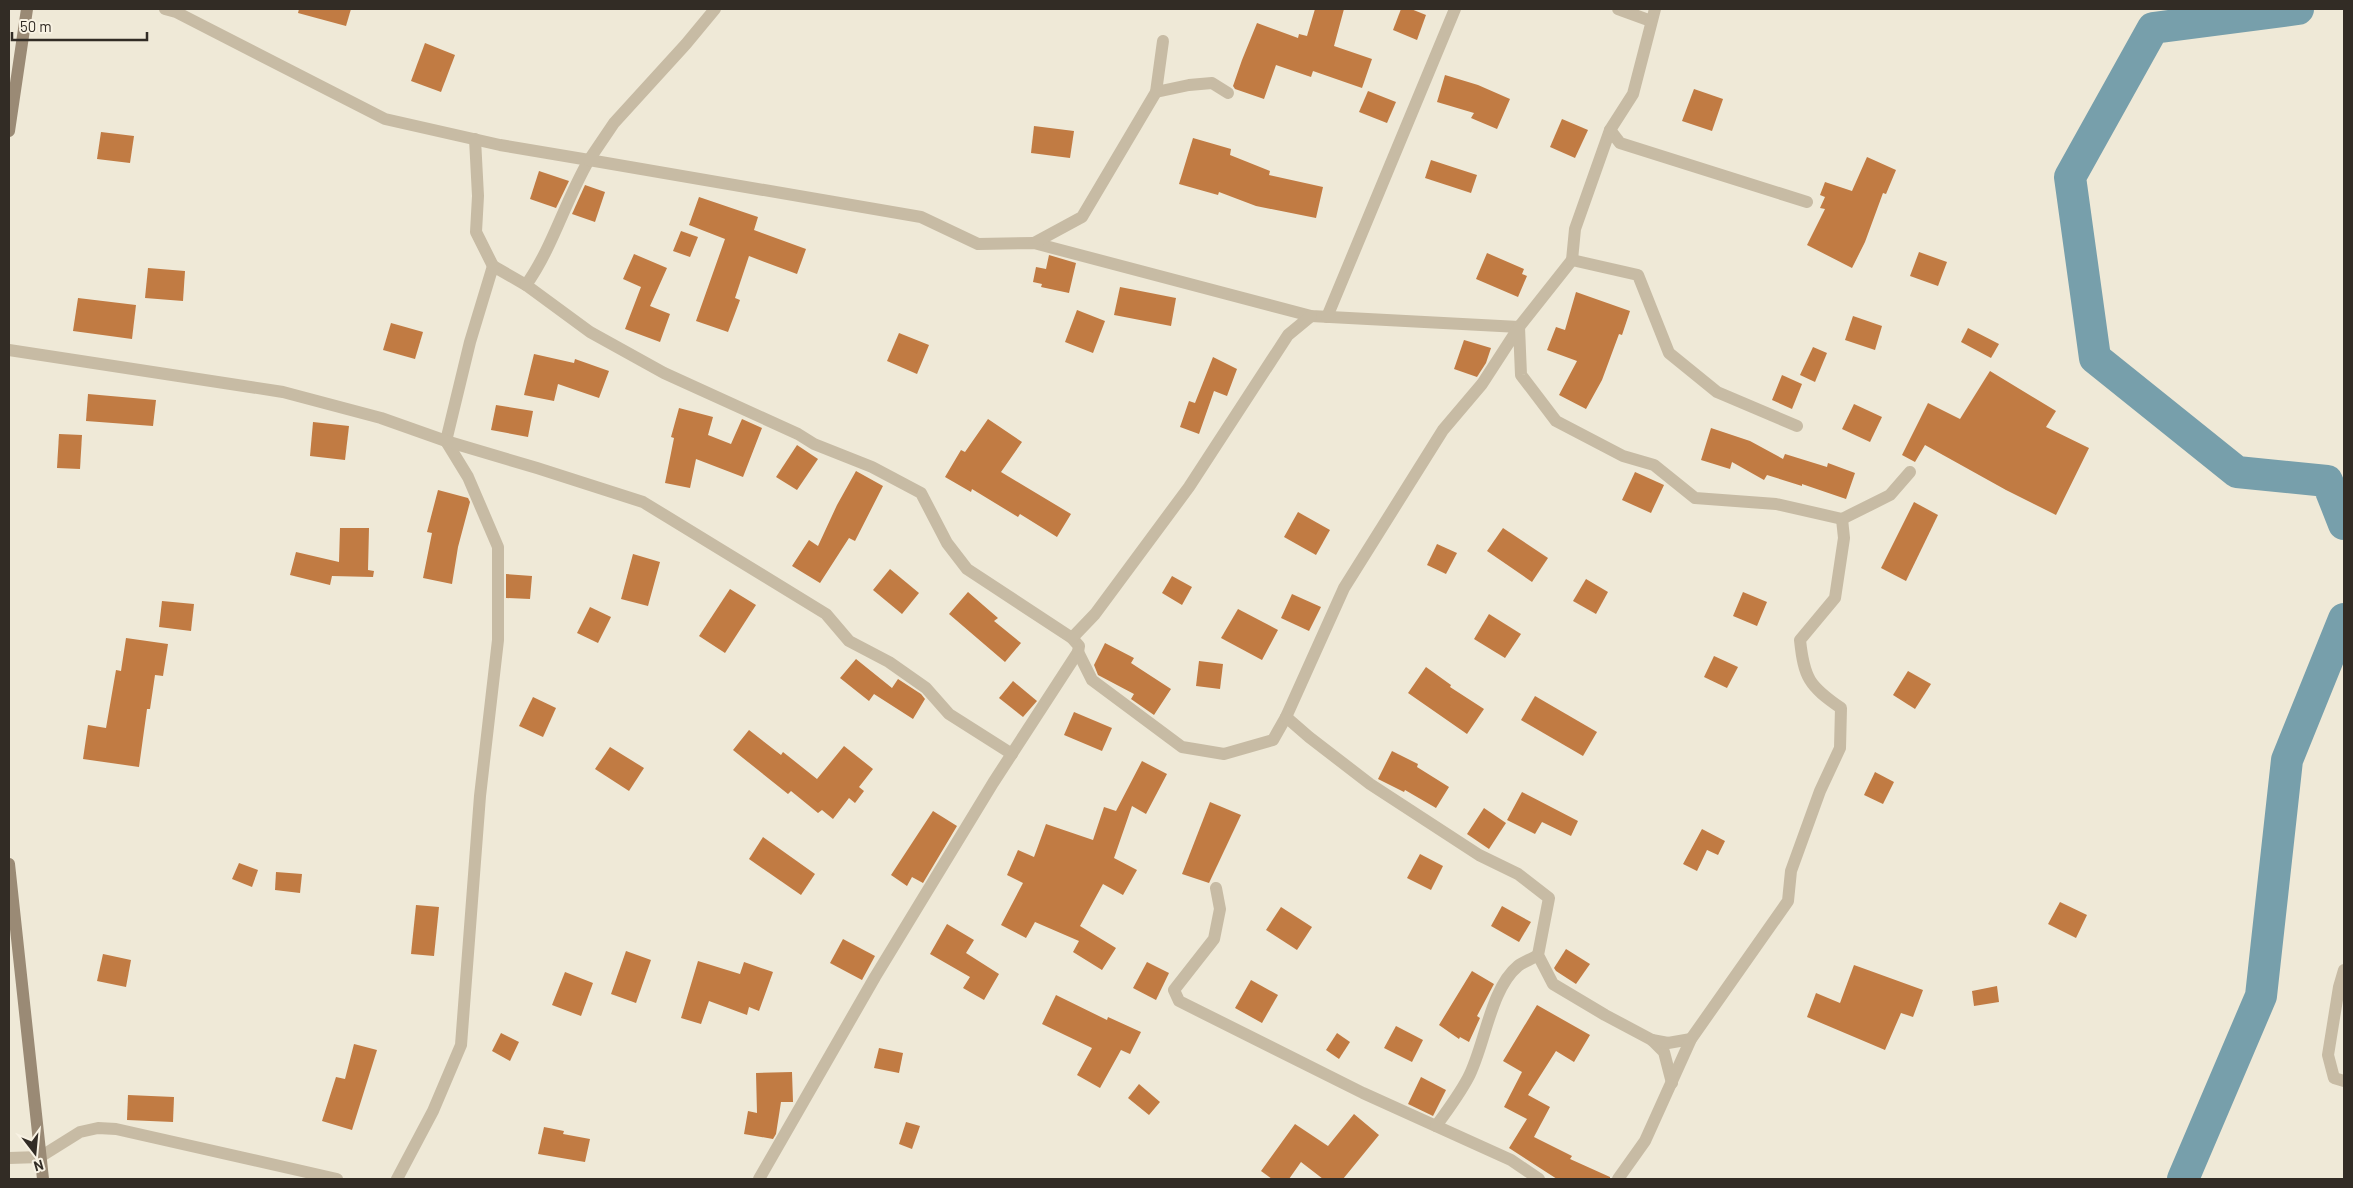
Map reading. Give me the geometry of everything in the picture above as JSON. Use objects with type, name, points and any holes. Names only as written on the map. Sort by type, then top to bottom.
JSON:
[{"type":"main road","points":[[9,131],[27,9]]},
{"type":"main road","points":[[9,864],[43,1179]]},
{"type":"street","points":[[165,9],[176,12],[385,120],[475,140],[921,217],[978,244],[1034,243],[1311,316],[1519,327]]},
{"type":"street","points":[[526,285],[541,263],[578,179],[589,160],[614,124],[715,9]]},
{"type":"street","points":[[1327,317],[1455,9]]},
{"type":"street","points":[[1618,9],[1650,22]]},
{"type":"street","points":[[1078,652],[1092,680],[1182,747],[1224,754],[1272,740],[1286,717],[1344,588],[1443,430],[1482,384],[1519,327],[1572,260],[1575,229],[1610,130],[1633,94],[1641,71],[1650,22],[1655,9]]},
{"type":"street","points":[[1034,243],[1082,217],[1156,92],[1163,41]]},
{"type":"street","points":[[1156,92],[1189,84],[1212,83],[1228,93]]},
{"type":"street","points":[[1610,130],[1620,143],[1807,202]]},
{"type":"street","points":[[475,140],[478,196],[476,232],[493,266],[526,285],[590,332],[664,373],[798,434],[814,444],[872,467],[921,493],[947,543],[967,569],[1072,638],[1079,646],[1078,652],[1012,754],[875,977],[759,1179]]},
{"type":"street","points":[[1572,260],[1638,275],[1669,353],[1718,392],[1797,426]]},
{"type":"street","points":[[397,1179],[433,1110],[461,1045],[480,796],[498,640],[498,547],[468,477],[446,441],[470,342],[493,266]]},
{"type":"street","points":[[1072,638],[1095,614],[1189,486],[1288,335],[1311,316]]},
{"type":"street","points":[[1519,327],[1521,375],[1556,421],[1623,456],[1654,464],[1695,498],[1776,504],[1842,519],[1890,495],[1910,472]]},
{"type":"street","points":[[9,350],[283,392],[381,418],[446,441],[643,502],[826,614],[849,641],[889,662],[926,688],[949,714],[1012,754]]},
{"type":"street","points":[[1618,1179],[1646,1141],[1691,1039],[1788,901],[1791,871],[1820,791],[1840,748],[1841,708],[1818,692],[1803,667],[1800,640],[1834,598],[1844,538],[1842,519]]},
{"type":"street","points":[[1286,717],[1370,784],[1479,855],[1518,874],[1549,898],[1538,955],[1553,984],[1605,1016],[1652,1040],[1664,1052],[1672,1083]]},
{"type":"street","points":[[1216,888],[1220,910],[1214,939],[1174,990],[1179,1001],[1363,1093],[1512,1160],[1539,1179]]},
{"type":"street","points":[[1436,1126],[1468,1078],[1480,1050],[1496,1001],[1506,980],[1518,966],[1538,955]]},
{"type":"street","points":[[2344,970],[2339,987],[2328,1055],[2334,1078],[2344,1081]]},
{"type":"street","points":[[1652,1040],[1668,1042],[1691,1039]]},
{"type":"street","points":[[9,1158],[40,1157],[80,1132],[98,1128],[116,1129],[337,1179]]},
{"type":"building","points":[[299,9],[351,9],[346,26],[298,13]]},
{"type":"building","points":[[1315,9],[1344,9],[1334,46],[1372,59],[1362,88],[1313,71],[1311,77],[1276,65],[1264,99],[1235,89],[1233,86],[1257,23],[1298,38],[1299,34],[1307,36]]},
{"type":"building","points":[[1401,9],[1411,9],[1426,15],[1417,40],[1393,30]]},
{"type":"building","points":[[425,43],[455,55],[441,92],[411,81]]},
{"type":"building","points":[[1445,75],[1478,85],[1510,99],[1497,129],[1471,118],[1474,113],[1437,102]]},
{"type":"building","points":[[1694,89],[1723,99],[1712,131],[1682,121]]},
{"type":"building","points":[[1368,91],[1396,102],[1387,123],[1359,112]]},
{"type":"building","points":[[1562,119],[1588,130],[1575,158],[1550,147]]},
{"type":"building","points":[[1034,126],[1074,131],[1070,158],[1031,153]]},
{"type":"building","points":[[101,132],[134,136],[130,163],[97,159]]},
{"type":"building","points":[[1193,138],[1231,149],[1230,155],[1270,171],[1269,175],[1323,187],[1316,218],[1256,206],[1219,192],[1218,195],[1179,184]]},
{"type":"building","points":[[1867,157],[1896,170],[1886,194],[1883,193],[1865,242],[1852,268],[1807,245],[1825,209],[1820,208],[1825,197],[1820,195],[1825,182],[1852,191]]},
{"type":"building","points":[[1431,160],[1477,175],[1471,193],[1425,178]]},
{"type":"building","points":[[539,171],[569,181],[556,208],[530,199]]},
{"type":"building","points":[[585,185],[605,192],[595,222],[572,214]]},
{"type":"building","points":[[699,197],[758,217],[754,230],[806,249],[797,274],[749,256],[735,298],[740,300],[728,332],[696,321],[725,239],[689,225]]},
{"type":"building","points":[[681,231],[698,237],[690,257],[673,251]]},
{"type":"building","points":[[1919,252],[1947,262],[1938,286],[1910,276]]},
{"type":"building","points":[[1487,253],[1524,269],[1522,274],[1527,276],[1518,297],[1476,279]]},
{"type":"building","points":[[634,254],[667,268],[650,306],[670,314],[660,342],[625,329],[641,287],[623,279]]},
{"type":"building","points":[[1049,255],[1076,263],[1069,293],[1041,287],[1042,284],[1033,282],[1036,267],[1046,269]]},
{"type":"building","points":[[148,268],[185,271],[183,301],[145,298]]},
{"type":"building","points":[[1120,287],[1176,298],[1171,326],[1114,315]]},
{"type":"building","points":[[1576,292],[1630,311],[1622,335],[1619,334],[1602,380],[1586,409],[1559,395],[1577,361],[1547,350],[1556,327],[1565,330]]},
{"type":"building","points":[[78,298],[136,305],[132,339],[73,331]]},
{"type":"building","points":[[1077,310],[1105,321],[1093,353],[1065,342]]},
{"type":"building","points":[[1853,316],[1882,326],[1875,350],[1845,340]]},
{"type":"building","points":[[391,323],[423,332],[415,359],[383,350]]},
{"type":"building","points":[[1968,328],[1999,344],[1991,358],[1961,342]]},
{"type":"building","points":[[899,333],[929,345],[917,374],[887,361]]},
{"type":"building","points":[[1464,340],[1491,348],[1486,363],[1477,377],[1454,369]]},
{"type":"building","points":[[1813,347],[1827,353],[1815,382],[1800,375]]},
{"type":"building","points":[[534,354],[574,363],[575,359],[609,371],[599,398],[558,384],[554,401],[524,395]]},
{"type":"building","points":[[1213,357],[1237,369],[1227,396],[1214,391],[1199,434],[1180,427],[1189,401],[1195,403]]},
{"type":"building","points":[[1990,371],[2056,411],[2046,427],[2089,448],[2056,515],[2006,490],[1925,445],[1915,462],[1902,455],[1928,403],[1960,419]]},
{"type":"building","points":[[1782,375],[1802,384],[1792,409],[1772,400]]},
{"type":"building","points":[[88,394],[156,400],[153,426],[86,421]]},
{"type":"building","points":[[1854,404],[1882,417],[1870,442],[1842,429]]},
{"type":"building","points":[[496,405],[533,411],[528,437],[491,430]]},
{"type":"building","points":[[679,408],[713,417],[708,435],[731,444],[742,419],[762,428],[743,477],[696,459],[690,488],[665,483],[674,438],[671,437]]},
{"type":"building","points":[[988,419],[1022,442],[1001,472],[1071,514],[1057,537],[1020,514],[1018,517],[972,489],[971,492],[945,477],[961,450],[965,452]]},
{"type":"building","points":[[313,422],[349,426],[345,460],[310,456]]},
{"type":"building","points":[[1711,428],[1750,441],[1783,459],[1785,454],[1827,467],[1828,463],[1855,473],[1846,499],[1802,484],[1802,486],[1767,475],[1764,480],[1732,462],[1730,469],[1701,460]]},
{"type":"building","points":[[59,434],[82,435],[80,469],[57,468]]},
{"type":"building","points":[[797,445],[818,459],[797,490],[776,477]]},
{"type":"building","points":[[856,471],[883,486],[855,541],[849,538],[820,583],[792,566],[809,540],[818,546],[837,505]]},
{"type":"building","points":[[1635,472],[1664,485],[1651,513],[1622,500]]},
{"type":"building","points":[[438,490],[468,498],[470,502],[458,547],[452,584],[423,578],[432,533],[427,532]]},
{"type":"building","points":[[1914,502],[1938,515],[1906,581],[1881,568]]},
{"type":"building","points":[[1298,512],[1330,530],[1316,555],[1284,537]]},
{"type":"building","points":[[340,528],[369,528],[368,570],[374,571],[373,577],[332,576],[330,585],[290,575],[296,552],[339,562]]},
{"type":"building","points":[[1503,528],[1548,558],[1532,582],[1487,551]]},
{"type":"building","points":[[1437,544],[1457,553],[1446,574],[1427,565]]},
{"type":"building","points":[[633,554],[660,562],[648,606],[621,599]]},
{"type":"building","points":[[890,569],[919,593],[902,614],[873,590]]},
{"type":"building","points":[[506,574],[532,576],[530,599],[506,598]]},
{"type":"building","points":[[1172,576],[1192,587],[1182,605],[1162,593]]},
{"type":"building","points":[[1586,579],[1608,592],[1596,614],[1573,601]]},
{"type":"building","points":[[730,589],[756,605],[725,653],[699,636]]},
{"type":"building","points":[[968,592],[998,618],[994,621],[1021,643],[1005,662],[949,614]]},
{"type":"building","points":[[1743,592],[1767,602],[1757,626],[1733,616]]},
{"type":"building","points":[[1292,594],[1321,607],[1309,631],[1281,618]]},
{"type":"building","points":[[162,601],[194,604],[191,631],[159,627]]},
{"type":"building","points":[[590,607],[611,617],[598,643],[577,633]]},
{"type":"building","points":[[1238,609],[1278,630],[1262,660],[1221,638]]},
{"type":"building","points":[[1489,614],[1521,634],[1505,658],[1474,639]]},
{"type":"building","points":[[126,638],[168,644],[163,676],[155,675],[150,709],[147,709],[139,767],[83,759],[88,725],[106,728],[116,670],[121,671]]},
{"type":"building","points":[[1105,643],[1134,658],[1131,663],[1171,689],[1154,715],[1131,699],[1134,694],[1098,675],[1094,665]]},
{"type":"building","points":[[1714,656],[1738,667],[1727,688],[1704,677]]},
{"type":"building","points":[[856,659],[892,688],[898,679],[921,694],[925,699],[913,719],[874,694],[869,701],[840,678]]},
{"type":"building","points":[[1199,661],[1223,664],[1220,689],[1196,686]]},
{"type":"building","points":[[1426,667],[1451,685],[1450,687],[1484,709],[1467,734],[1408,693]]},
{"type":"building","points":[[1908,671],[1931,684],[1915,709],[1893,695]]},
{"type":"building","points":[[1013,681],[1037,701],[1023,717],[999,698]]},
{"type":"building","points":[[1535,696],[1597,732],[1583,756],[1521,720]]},
{"type":"building","points":[[533,697],[556,708],[543,737],[519,726]]},
{"type":"building","points":[[1074,712],[1112,728],[1102,751],[1064,735]]},
{"type":"building","points":[[749,730],[781,755],[783,752],[817,779],[844,746],[873,769],[859,787],[864,791],[855,803],[849,798],[833,819],[822,810],[818,813],[791,791],[788,794],[733,750]]},
{"type":"building","points":[[610,747],[644,768],[629,791],[595,769]]},
{"type":"building","points":[[1392,751],[1418,764],[1417,767],[1449,787],[1436,808],[1405,790],[1404,792],[1378,779]]},
{"type":"building","points":[[1142,761],[1167,774],[1146,814],[1132,806],[1114,858],[1137,870],[1123,895],[1103,884],[1080,926],[1116,948],[1102,970],[1073,952],[1079,941],[1035,922],[1026,938],[1001,925],[1023,883],[1007,875],[1018,850],[1034,857],[1046,824],[1093,840],[1104,807],[1116,811]]},
{"type":"building","points":[[1875,772],[1894,782],[1883,804],[1864,795]]},
{"type":"building","points":[[1522,792],[1578,821],[1571,836],[1542,822],[1535,834],[1507,820]]},
{"type":"building","points":[[1210,802],[1241,815],[1209,883],[1182,874]]},
{"type":"building","points":[[1484,808],[1506,823],[1489,849],[1467,834]]},
{"type":"building","points":[[933,811],[957,826],[923,883],[912,877],[907,886],[891,875]]},
{"type":"building","points":[[1702,829],[1725,841],[1718,855],[1707,850],[1697,871],[1683,864]]},
{"type":"building","points":[[763,837],[815,874],[801,895],[749,859]]},
{"type":"building","points":[[1420,854],[1443,866],[1431,890],[1407,878]]},
{"type":"building","points":[[239,863],[258,870],[252,887],[232,879]]},
{"type":"building","points":[[276,872],[302,874],[300,893],[275,890]]},
{"type":"building","points":[[2060,902],[2087,915],[2076,938],[2048,924]]},
{"type":"building","points":[[416,905],[439,907],[434,956],[411,954]]},
{"type":"building","points":[[1502,906],[1531,922],[1519,942],[1491,926]]},
{"type":"building","points":[[1281,907],[1312,927],[1297,950],[1266,930]]},
{"type":"building","points":[[947,924],[974,940],[966,953],[999,974],[984,1000],[963,988],[970,977],[930,954]]},
{"type":"building","points":[[843,939],[875,956],[862,980],[830,963]]},
{"type":"building","points":[[1566,949],[1590,964],[1576,984],[1554,968]]},
{"type":"building","points":[[626,951],[651,960],[636,1003],[611,994]]},
{"type":"building","points":[[103,954],[131,960],[126,987],[97,981]]},
{"type":"building","points":[[698,961],[740,974],[744,962],[773,972],[759,1011],[749,1007],[747,1015],[709,1001],[701,1024],[681,1018]]},
{"type":"building","points":[[1147,962],[1169,973],[1156,1000],[1133,988]]},
{"type":"building","points":[[1854,965],[1923,990],[1913,1017],[1901,1013],[1885,1050],[1807,1017],[1816,993],[1840,1003]]},
{"type":"building","points":[[1472,971],[1494,984],[1477,1016],[1480,1018],[1469,1042],[1460,1037],[1459,1039],[1439,1025]]},
{"type":"building","points":[[565,972],[593,983],[581,1016],[552,1005]]},
{"type":"building","points":[[1251,980],[1278,995],[1262,1023],[1235,1008]]},
{"type":"building","points":[[1997,986],[1999,1002],[1974,1006],[1972,991]]},
{"type":"building","points":[[1056,995],[1107,1020],[1108,1017],[1141,1032],[1130,1054],[1121,1050],[1100,1088],[1077,1075],[1092,1048],[1042,1024]]},
{"type":"building","points":[[1537,1005],[1590,1035],[1574,1062],[1556,1051],[1528,1095],[1550,1107],[1534,1137],[1572,1156],[1570,1159],[1610,1177],[1610,1179],[1557,1179],[1509,1148],[1527,1119],[1504,1107],[1522,1072],[1503,1061]]},
{"type":"building","points":[[1396,1026],[1423,1040],[1412,1062],[1384,1048]]},
{"type":"building","points":[[501,1033],[519,1042],[510,1061],[492,1051]]},
{"type":"building","points":[[1337,1033],[1350,1042],[1339,1059],[1326,1050]]},
{"type":"building","points":[[354,1044],[377,1050],[352,1130],[322,1121],[336,1077],[345,1079]]},
{"type":"building","points":[[879,1048],[903,1053],[899,1073],[874,1068]]},
{"type":"building","points":[[792,1072],[793,1102],[781,1102],[776,1134],[773,1139],[744,1134],[748,1111],[757,1113],[756,1073]]},
{"type":"building","points":[[1421,1077],[1446,1090],[1433,1116],[1408,1104]]},
{"type":"building","points":[[1139,1084],[1160,1102],[1149,1115],[1128,1098]]},
{"type":"building","points":[[128,1095],[174,1097],[173,1122],[127,1120]]},
{"type":"building","points":[[1354,1114],[1379,1135],[1343,1179],[1323,1179],[1301,1162],[1289,1179],[1272,1179],[1261,1171],[1295,1124],[1328,1146]]},
{"type":"building","points":[[906,1122],[920,1126],[912,1149],[899,1144]]},
{"type":"building","points":[[544,1127],[564,1131],[563,1134],[590,1139],[585,1162],[538,1154]]},
{"type":"waterway","points":[[2298,9],[2153,28],[2070,177],[2095,358],[2237,472],[2327,481],[2344,524]]},
{"type":"waterway","points":[[2183,1179],[2261,996],[2287,760],[2344,619]]}]
